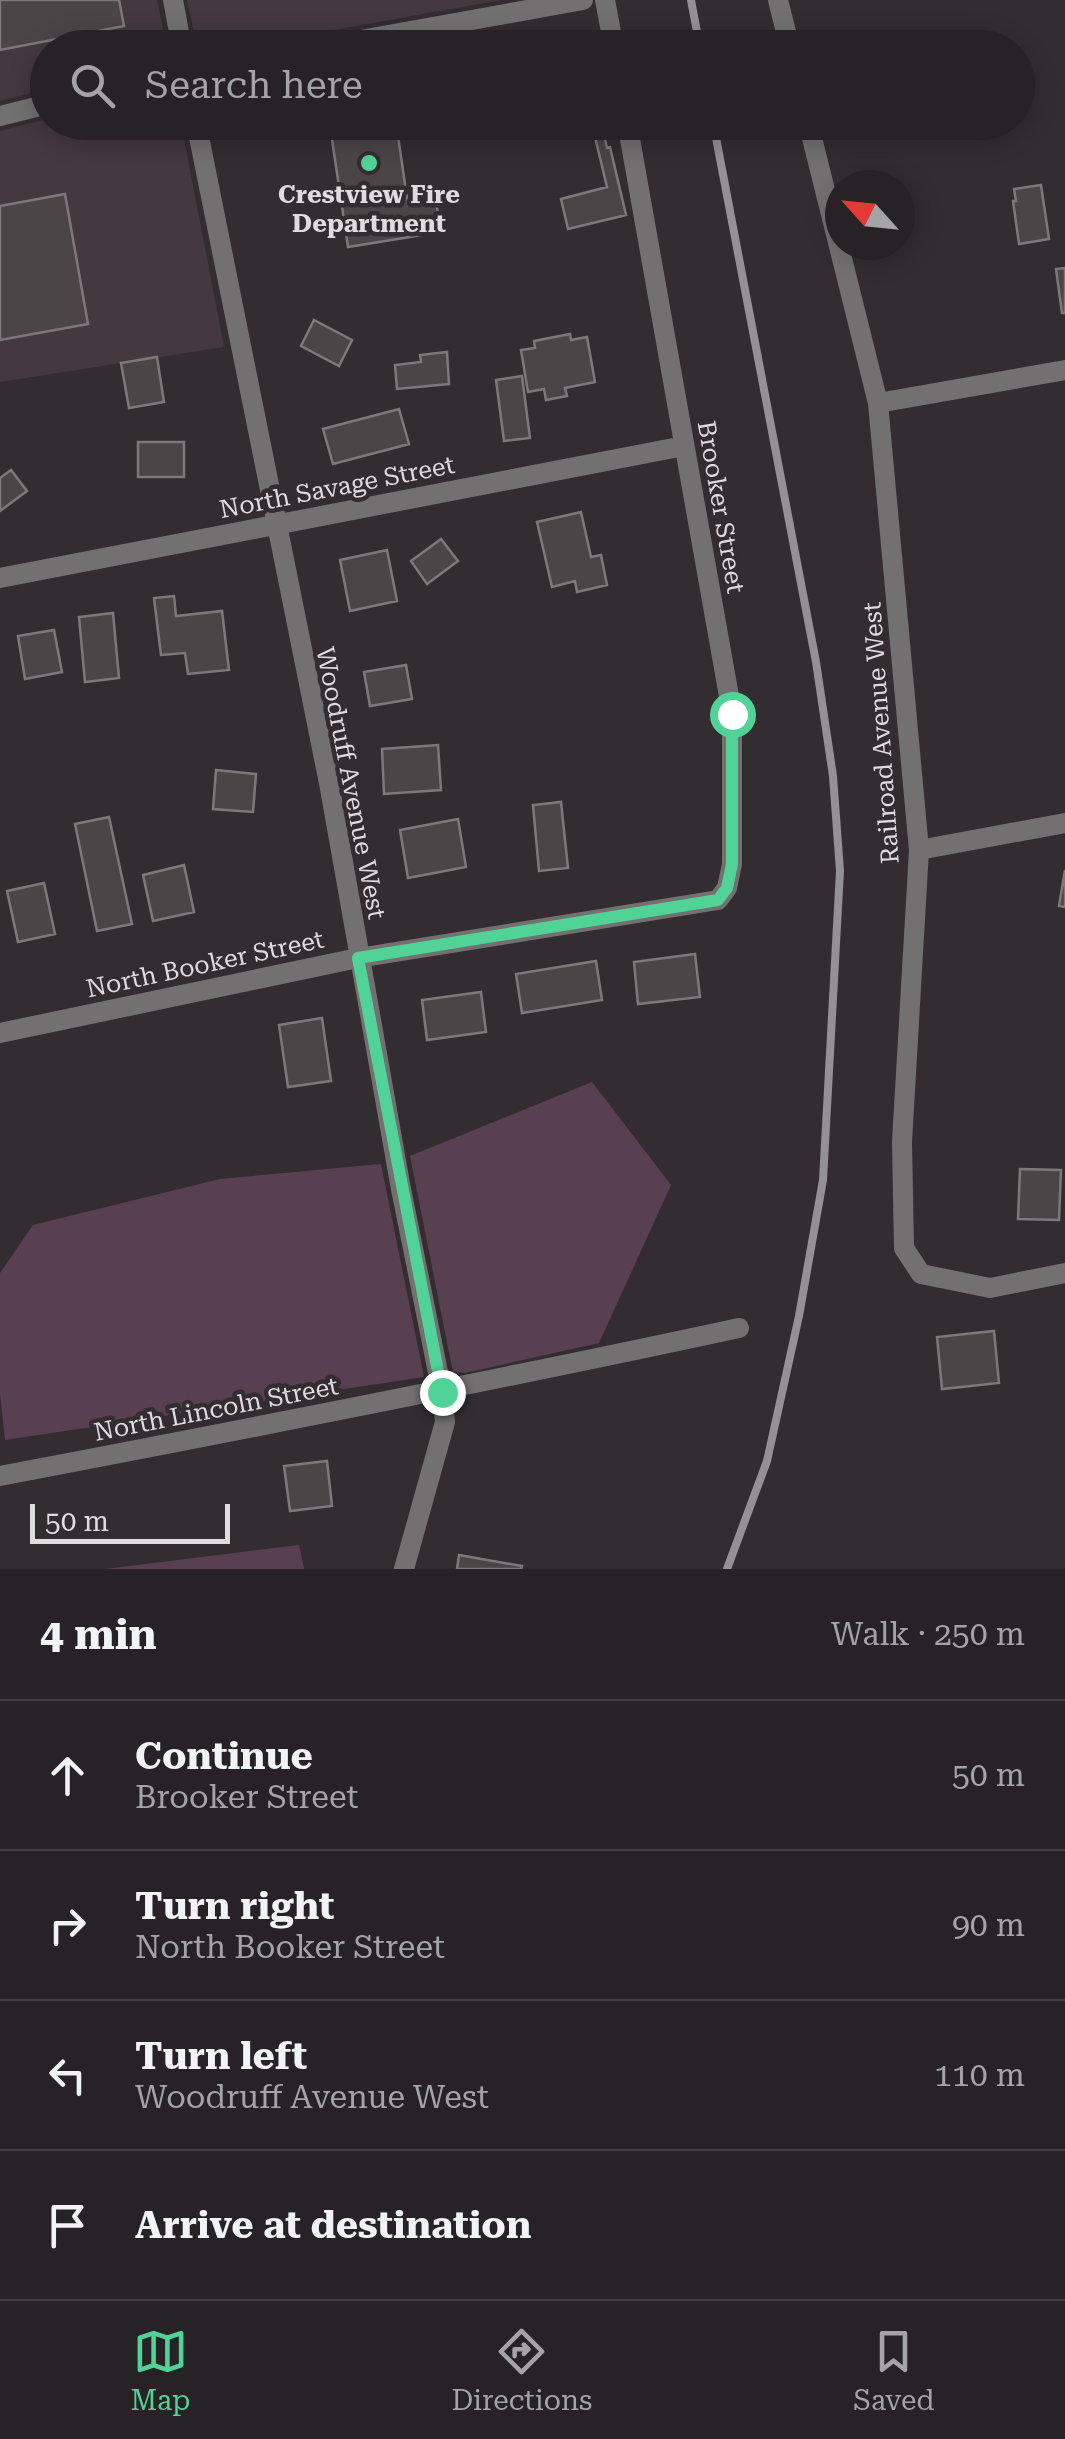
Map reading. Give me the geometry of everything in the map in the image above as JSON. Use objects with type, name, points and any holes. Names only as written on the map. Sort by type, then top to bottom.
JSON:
[{"type":"street","points":[[173,0],[179,30]]},
{"type":"street","points":[[416,30],[583,0]]},
{"type":"street","points":[[605,0],[611,30]]},
{"type":"street","points":[[778,0],[786,30]]},
{"type":"street","points":[[0,116],[30,108]]},
{"type":"street","name":"Woodruff Avenue West","points":[[200,140],[329,783],[358,958],[442,1392],[446,1422],[404,1569]]},
{"type":"street","name":"Brooker Street","points":[[630,140],[732,714],[732,864],[727,888],[718,900]]},
{"type":"street","name":"Railroad Avenue West","points":[[812,140],[878,403],[919,850],[902,1142],[904,1248],[921,1274],[990,1288],[1065,1273]]},
{"type":"street","points":[[878,403],[1065,370]]},
{"type":"street","name":"North Savage Street","points":[[0,578],[684,446]]},
{"type":"street","points":[[919,850],[1065,823]]},
{"type":"street","name":"North Booker Street","points":[[0,1033],[358,958],[718,900]]},
{"type":"street","name":"North Lincoln Street","points":[[0,1476],[442,1392],[739,1328]]},
{"type":"shaded area","points":[[0,0],[157,0],[163,30],[30,30],[30,93],[0,101]]},
{"type":"shaded area","points":[[187,0],[501,0],[334,30],[193,30]]},
{"type":"shaded area","points":[[30,123],[30,140],[184,140],[224,347],[0,382],[0,131]]},
{"type":"shaded area","points":[[592,1082],[671,1185],[599,1343],[465,1373],[453,1372],[410,1156]]},
{"type":"shaded area","points":[[381,1164],[424,1377],[5,1440],[0,1393],[0,1273],[33,1225],[220,1179]]},
{"type":"shaded area","points":[[299,1545],[304,1569],[105,1569]]},
{"type":"building","points":[[0,0],[119,0],[124,26],[103,30],[30,30],[30,44],[0,50]]},
{"type":"building","name":"Crestview Fire Department","points":[[332,140],[399,140],[408,205],[436,201],[441,232],[348,247]]},
{"type":"building","points":[[596,140],[605,140],[607,148],[610,147],[626,215],[568,229],[561,199],[607,187]]},
{"type":"building","points":[[1041,185],[1049,239],[1019,244],[1014,189]]},
{"type":"building","points":[[65,194],[88,324],[0,340],[0,206]]},
{"type":"building","points":[[1065,268],[1065,313],[1062,313],[1056,269]]},
{"type":"building","points":[[314,320],[352,340],[339,366],[301,346]]},
{"type":"building","points":[[570,334],[571,340],[587,337],[595,382],[565,388],[567,396],[546,400],[544,389],[528,392],[521,350],[535,348],[534,341]]},
{"type":"building","points":[[447,352],[449,384],[397,389],[395,365],[421,362],[420,355]]},
{"type":"building","points":[[157,357],[164,402],[129,408],[121,363]]},
{"type":"building","points":[[522,376],[530,438],[504,441],[496,380]]},
{"type":"building","points":[[399,409],[409,444],[333,464],[323,429]]},
{"type":"building","points":[[138,442],[184,442],[184,477],[138,477]]},
{"type":"building","points":[[11,470],[27,491],[0,511],[0,478]]},
{"type":"building","points":[[581,512],[591,557],[601,555],[607,585],[577,592],[575,581],[552,587],[537,522]]},
{"type":"building","points":[[441,539],[458,561],[427,584],[411,561]]},
{"type":"building","points":[[387,550],[397,601],[350,611],[340,560]]},
{"type":"building","points":[[174,596],[176,616],[222,611],[229,670],[188,674],[185,653],[161,655],[154,598]]},
{"type":"building","points":[[113,613],[119,678],[85,682],[79,617]]},
{"type":"building","points":[[54,630],[62,672],[25,679],[18,636]]},
{"type":"building","points":[[406,665],[412,699],[370,706],[364,672]]},
{"type":"building","points":[[438,745],[441,790],[384,794],[382,749]]},
{"type":"building","points":[[216,770],[256,774],[253,812],[213,809]]},
{"type":"building","points":[[561,802],[568,868],[539,871],[533,805]]},
{"type":"building","points":[[109,817],[132,924],[97,931],[75,824]]},
{"type":"building","points":[[458,819],[466,867],[408,878],[400,830]]},
{"type":"building","points":[[184,865],[194,912],[153,921],[143,875]]},
{"type":"building","points":[[1065,870],[1065,907],[1059,906]]},
{"type":"building","points":[[44,883],[55,934],[18,942],[7,891]]},
{"type":"building","points":[[695,954],[700,997],[638,1004],[634,962]]},
{"type":"building","points":[[596,961],[602,1000],[522,1013],[516,974]]},
{"type":"building","points":[[481,992],[486,1032],[427,1040],[422,1000]]},
{"type":"building","points":[[322,1018],[331,1081],[288,1087],[279,1025]]},
{"type":"building","points":[[1020,1169],[1061,1170],[1059,1220],[1018,1219]]},
{"type":"building","points":[[994,1331],[999,1383],[942,1389],[937,1337]]},
{"type":"building","points":[[327,1461],[332,1506],[290,1511],[284,1466]]},
{"type":"building","points":[[459,1555],[522,1566],[457,1569]]},
{"type":"railway","points":[[691,0],[697,30]]},
{"type":"railway","points":[[716,140],[816,662],[833,776],[840,871],[823,1180],[799,1316],[767,1461],[727,1569]]},
{"type":"place","name":"Crestview Fire Department","points":[[369,163]]},
{"type":"route","points":[[442,1392],[358,958],[718,900],[727,888],[732,864],[732,714]]}]
